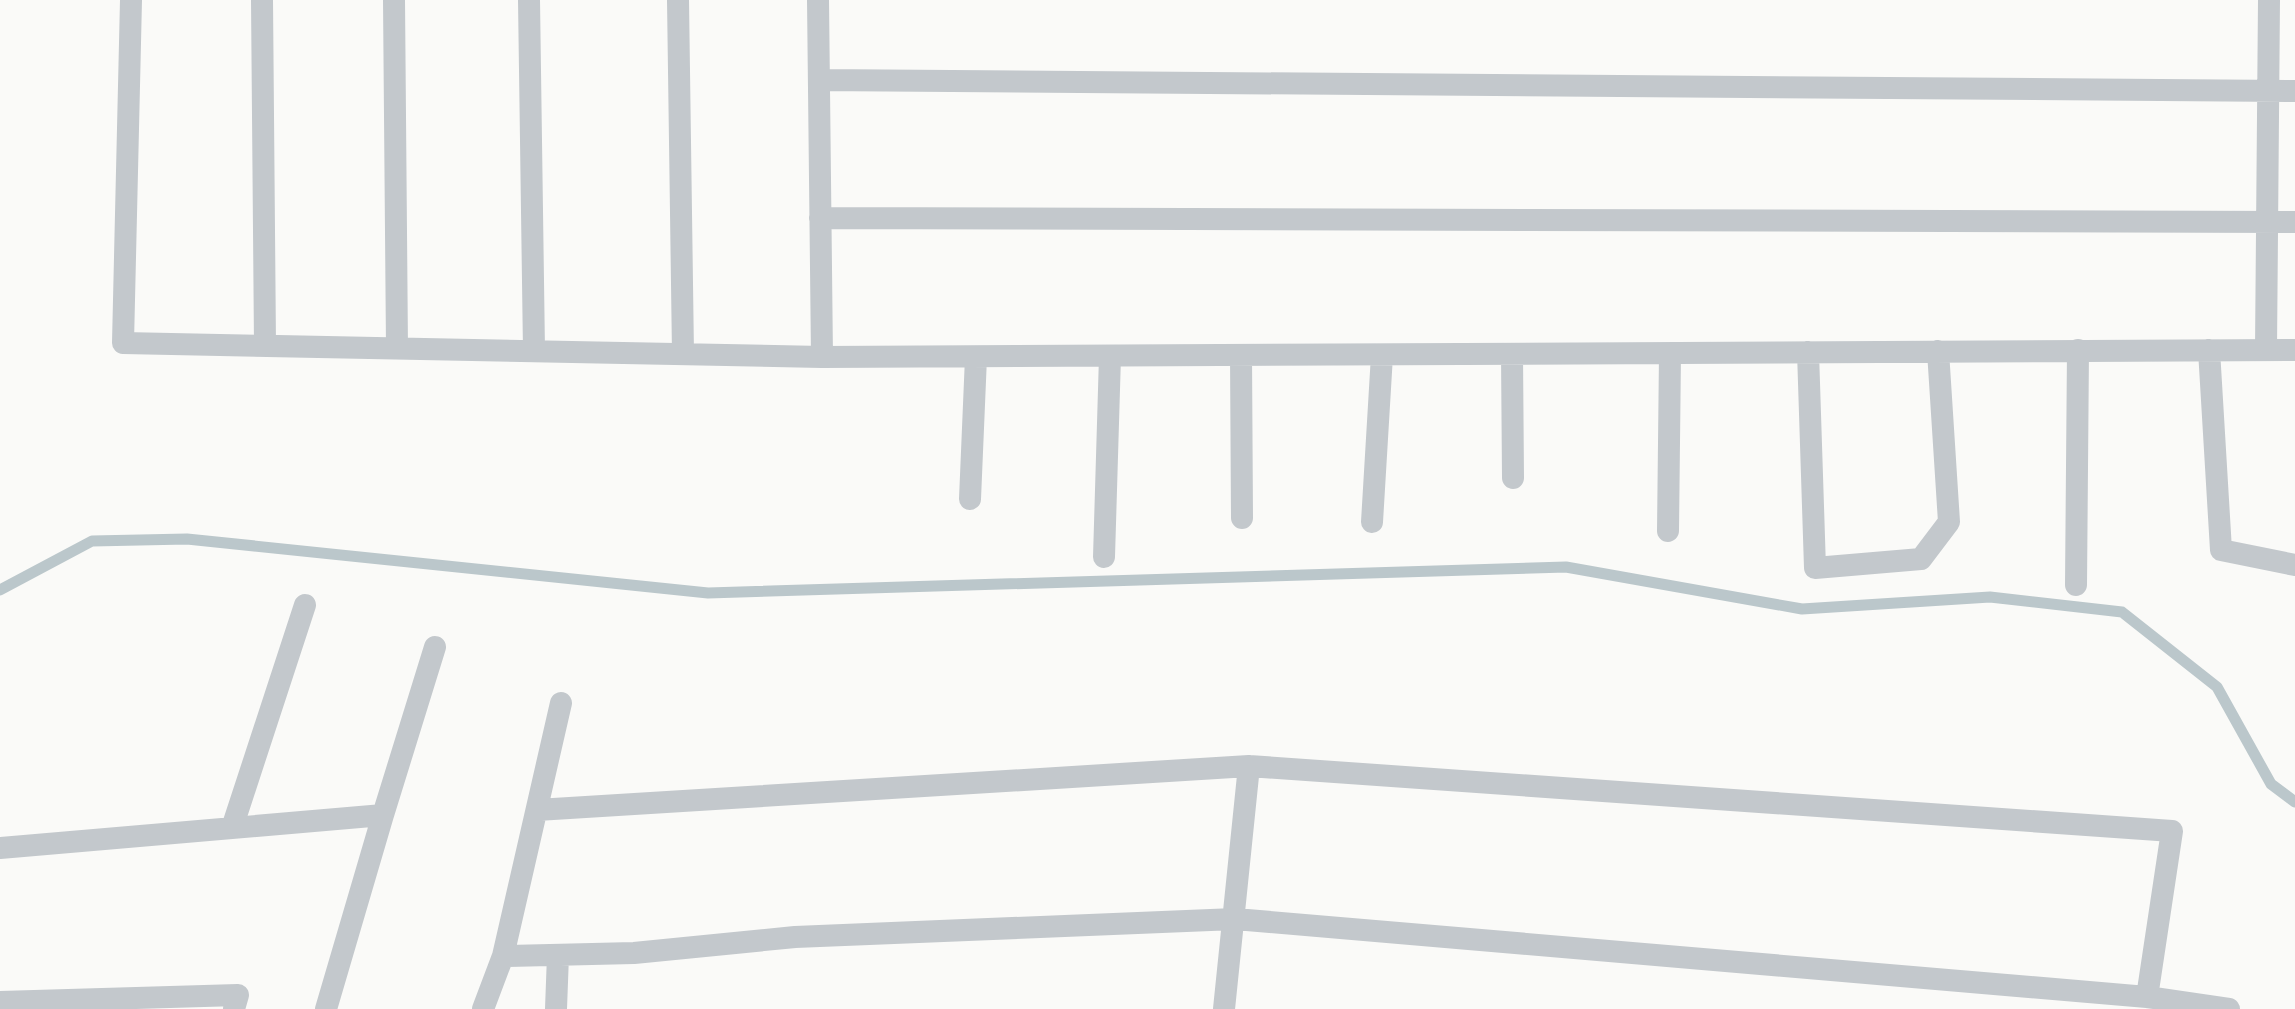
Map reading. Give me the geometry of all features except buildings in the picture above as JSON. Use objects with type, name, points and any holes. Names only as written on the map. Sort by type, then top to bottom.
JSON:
[{"type":"street","points":[[131,0],[123,343],[822,357],[1241,355],[1382,356],[2078,350],[2295,350]]},
{"type":"street","points":[[262,0],[265,346]]},
{"type":"street","points":[[394,0],[397,348]]},
{"type":"street","points":[[529,0],[534,351]]},
{"type":"street","points":[[678,0],[683,354]]},
{"type":"street","points":[[818,0],[822,357]]},
{"type":"street","points":[[2266,349],[2269,0]]},
{"type":"street","points":[[819,80],[2295,91]]},
{"type":"street","points":[[820,218],[2295,222]]},
{"type":"street","points":[[2076,585],[2078,350]]},
{"type":"street","points":[[2209,350],[2221,550],[2295,565]]},
{"type":"street","points":[[1808,352],[1815,568],[1921,559],[1949,522],[1938,351]]},
{"type":"street","points":[[1668,531],[1670,354]]},
{"type":"street","points":[[1241,355],[1242,518]]},
{"type":"street","points":[[1512,355],[1513,478]]},
{"type":"street","points":[[1104,558],[1110,356]]},
{"type":"street","points":[[1372,522],[1382,356]]},
{"type":"street","points":[[970,499],[976,357]]},
{"type":"street","points":[[232,828],[305,605]]},
{"type":"street","points":[[326,1009],[383,815],[435,647]]},
{"type":"street","points":[[483,1009],[503,956],[561,703]]},
{"type":"street","points":[[537,810],[1249,766],[2172,830],[2147,997]]},
{"type":"street","points":[[1224,1009],[1235,919],[1249,766]]},
{"type":"street","points":[[0,848],[383,815]]},
{"type":"street","points":[[503,956],[634,953],[795,937],[1235,919],[2147,997],[2229,1009]]},
{"type":"street","points":[[556,1009],[558,955]]},
{"type":"street","points":[[0,1002],[238,995],[234,1009]]},
{"type":"waterway","points":[[0,590],[92,541],[187,539],[708,593],[1566,567],[1802,609],[1990,597],[2122,612],[2217,687],[2271,784],[2295,802]]}]
